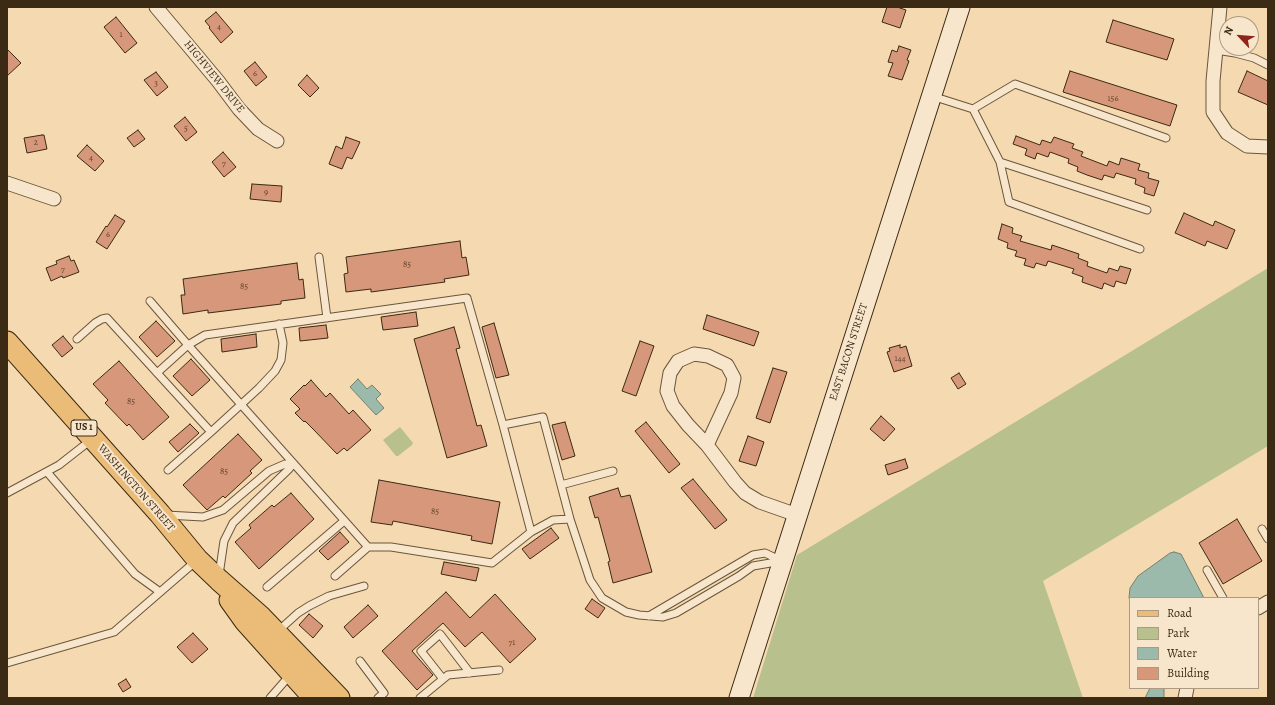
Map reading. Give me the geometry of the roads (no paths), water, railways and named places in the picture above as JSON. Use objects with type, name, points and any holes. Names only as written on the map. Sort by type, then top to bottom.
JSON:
[{"type":"main road","name":"EAST BACON STREET","points":[[739,698],[960,7]]},
{"type":"main road","name":"WASHINGTON STREET","points":[[7,342],[160,514],[197,559],[262,617],[339,698]]},
{"type":"main road","name":"WASHINGTON STREET","points":[[219,580],[231,603],[244,621],[314,698]]},
{"type":"street","name":"HIGHVIEW DRIVE","points":[[156,7],[218,81],[239,109],[258,129],[277,141]]},
{"type":"street","points":[[1220,7],[1213,81],[1213,112],[1227,133],[1247,146],[1268,147]]},
{"type":"street","points":[[7,183],[54,199]]},
{"type":"street","points":[[707,445],[731,393],[734,378],[727,365],[708,356],[694,354],[678,361],[670,373],[667,391],[673,406],[707,445],[745,493],[760,502],[797,515]]},
{"type":"street","points":[[1259,607],[1268,602]]},
{"type":"lane","points":[[1216,50],[1254,58],[1268,65]]},
{"type":"lane","points":[[973,109],[1015,84],[1166,138]]},
{"type":"lane","points":[[932,96],[973,109],[1000,162],[1009,202],[1140,249]]},
{"type":"lane","points":[[1000,162],[1147,210]]},
{"type":"lane","points":[[319,257],[326,318]]},
{"type":"lane","points":[[157,374],[188,345],[205,334],[466,298],[503,425],[531,532]]},
{"type":"lane","points":[[150,301],[368,547]]},
{"type":"lane","points":[[77,339],[95,323],[107,318],[211,432]]},
{"type":"lane","points":[[168,470],[241,405],[275,371],[281,360],[283,343],[279,324]]},
{"type":"lane","points":[[503,425],[543,418],[570,520],[590,580],[602,598],[626,612],[662,617],[676,613],[740,576],[753,566],[782,561]]},
{"type":"lane","points":[[7,493],[59,465],[93,438]]},
{"type":"lane","points":[[160,514],[203,517],[223,510],[269,471],[285,464],[293,463]]},
{"type":"lane","points":[[219,580],[224,541],[233,523],[289,469],[293,463]]},
{"type":"lane","points":[[561,486],[613,471]]},
{"type":"lane","points":[[47,472],[135,574],[160,592]]},
{"type":"lane","points":[[335,576],[368,547],[391,547],[492,563],[531,532],[553,520],[570,520]]},
{"type":"lane","points":[[267,587],[344,521]]},
{"type":"lane","points":[[1262,529],[1268,539]]},
{"type":"lane","points":[[649,616],[753,555],[765,553],[782,561]]},
{"type":"lane","points":[[7,662],[114,632],[197,559]]},
{"type":"lane","points":[[1207,570],[1222,597]]},
{"type":"lane","points":[[277,632],[298,613],[309,606],[329,596],[364,586]]},
{"type":"lane","points":[[443,679],[421,651],[440,634],[470,673]]},
{"type":"lane","points":[[360,662],[386,696],[378,698]]},
{"type":"lane","points":[[420,698],[448,675],[499,670]]},
{"type":"lane","points":[[270,698],[291,673]]},
{"type":"water","points":[[358,379],[367,389],[372,385],[381,394],[376,399],[384,408],[376,415],[350,387]]},
{"type":"water","points":[[1174,552],[1181,554],[1203,597],[1129,597],[1130,588],[1138,576],[1170,553]]},
{"type":"water","points":[[1150,689],[1164,689],[1164,698],[1145,698]]}]
